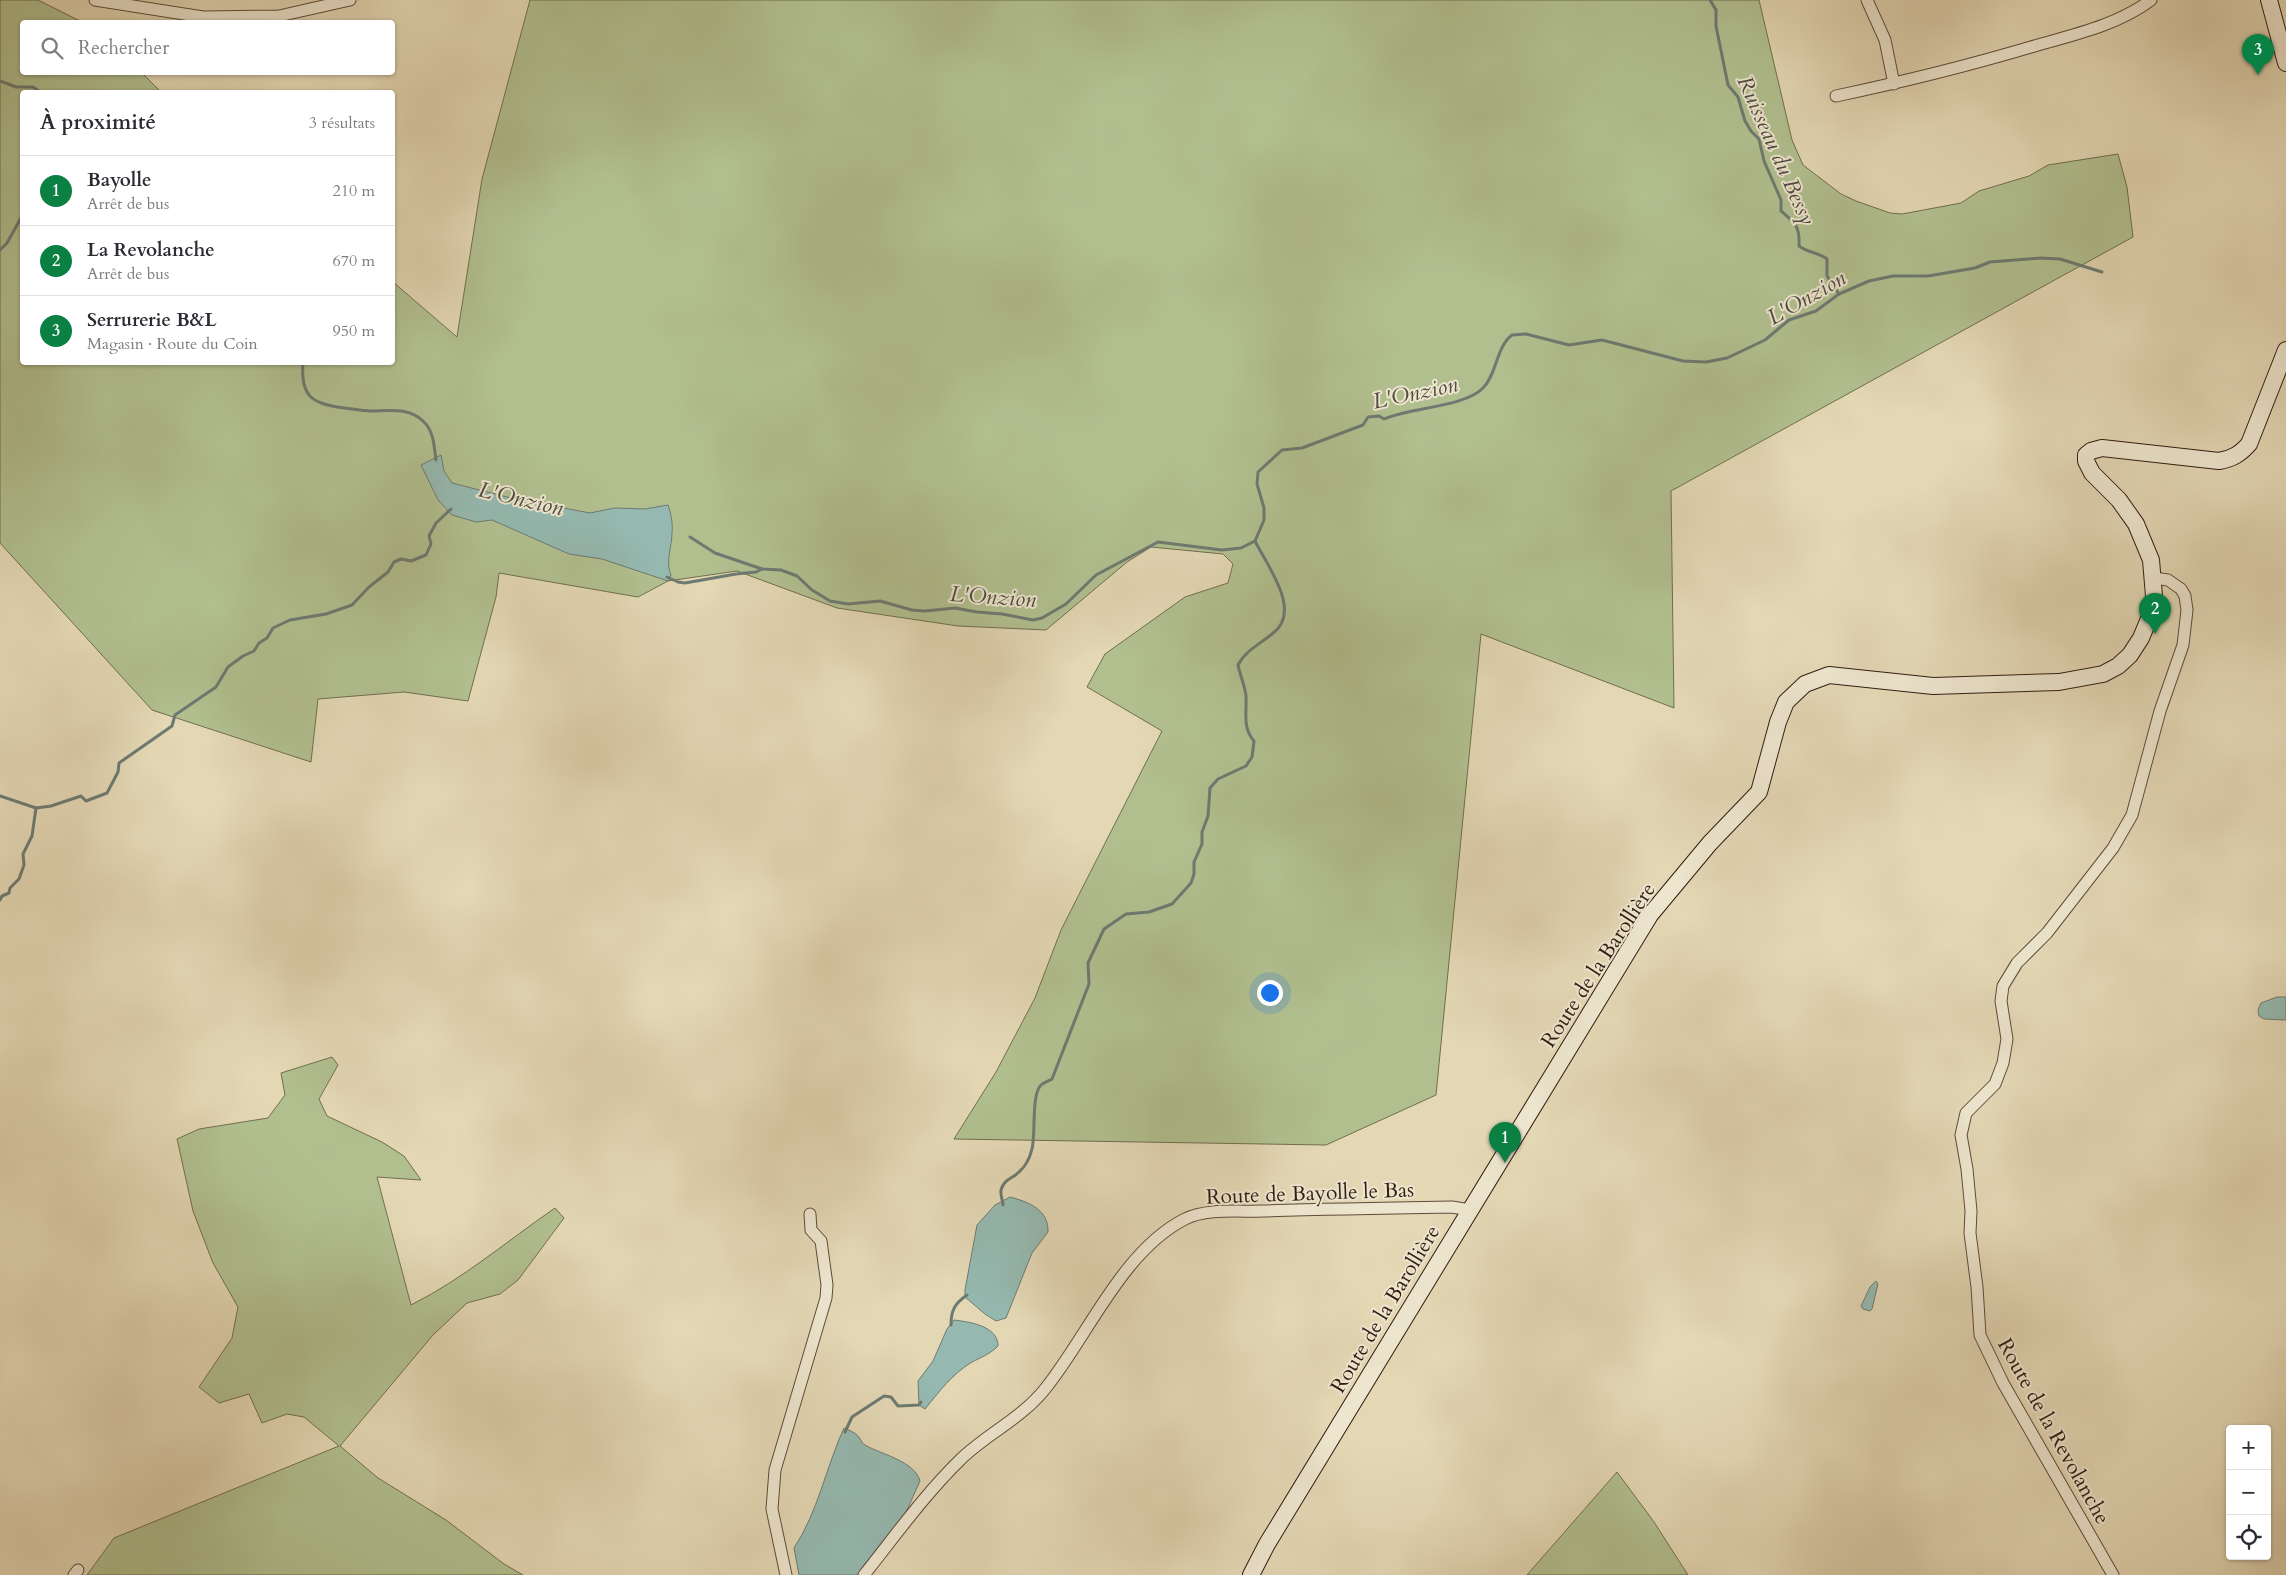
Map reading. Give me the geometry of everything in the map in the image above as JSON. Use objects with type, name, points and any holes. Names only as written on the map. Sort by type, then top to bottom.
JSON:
[{"type":"main road","points":[[2269,0],[2286,63]]},
{"type":"main road","name":"Route de la Barollière","points":[[1251,1575],[1267,1544],[1650,915],[1710,843],[1759,792],[1780,715],[1786,702],[1805,684],[1829,675],[1933,686],[2059,682],[2103,674],[2118,666],[2130,655],[2141,638],[2151,614],[2154,578],[2151,560],[2136,524],[2118,500],[2092,473],[2086,461],[2086,455],[2091,451],[2102,448],[2220,460],[2230,459],[2243,451],[2248,444],[2263,412],[2286,350]]},
{"type":"street","points":[[95,0],[203,17],[279,16],[350,0]]},
{"type":"street","points":[[1867,0],[1885,40],[1894,84]]},
{"type":"street","points":[[1836,96],[1960,68],[2100,27],[2151,0]]},
{"type":"street","name":"Route de la Revolanche","points":[[2113,1575],[2003,1383],[1980,1335],[1977,1287],[1970,1233],[1971,1211],[1968,1178],[1961,1135],[1966,1114],[1995,1084],[2003,1063],[2007,1039],[2001,1001],[2003,986],[2017,963],[2047,933],[2113,848],[2132,815],[2160,711],[2182,645],[2187,610],[2186,596],[2181,589],[2168,580],[2154,578]]},
{"type":"street","name":"Route de Bayolle le Bas","points":[[864,1575],[926,1497],[962,1458],[1007,1424],[1044,1390],[1104,1302],[1149,1243],[1186,1219],[1215,1212],[1452,1207],[1470,1210]]},
{"type":"street","points":[[786,1575],[772,1509],[775,1470],[826,1298],[827,1285],[821,1241],[811,1230],[810,1214]]},
{"type":"green space","points":[[0,0],[38,0],[78,20],[20,20],[20,75],[144,75],[159,90],[20,90],[20,365],[395,365],[395,284],[457,337],[482,179],[530,0],[1759,0],[1792,140],[1803,165],[1841,194],[1890,213],[1902,214],[1961,203],[1979,191],[2029,176],[2048,165],[2118,154],[2127,187],[2133,237],[1671,491],[1674,708],[1481,634],[1436,1095],[1326,1145],[954,1139],[996,1072],[1035,998],[1061,930],[1162,731],[1087,687],[1105,654],[1185,597],[1228,583],[1233,564],[1223,554],[1151,547],[1127,562],[1046,630],[958,626],[837,608],[737,571],[668,581],[638,597],[499,573],[496,597],[468,701],[404,692],[318,699],[311,762],[152,710],[0,543]]},
{"type":"green space","points":[[332,1057],[338,1065],[319,1099],[327,1116],[382,1142],[404,1156],[421,1180],[377,1177],[411,1305],[467,1272],[555,1208],[564,1218],[518,1280],[500,1294],[467,1303],[433,1335],[340,1446],[378,1478],[446,1520],[504,1564],[523,1575],[87,1575],[114,1538],[339,1446],[304,1417],[287,1414],[262,1423],[249,1394],[219,1403],[199,1387],[232,1338],[238,1307],[213,1263],[193,1211],[177,1139],[199,1129],[268,1118],[285,1095],[281,1073]]},
{"type":"green space","points":[[1617,1472],[1654,1522],[1688,1575],[1527,1575]]},
{"type":"water","points":[[441,455],[444,471],[452,483],[511,498],[590,513],[615,508],[645,509],[668,505],[672,538],[669,560],[671,575],[668,581],[602,559],[569,554],[492,520],[476,522],[452,515],[438,500],[421,465]]},
{"type":"water","points":[[2277,997],[2286,997],[2286,1020],[2264,1019],[2259,1016],[2258,1010],[2261,1003]]},
{"type":"water","points":[[1010,1197],[1024,1201],[1036,1208],[1045,1218],[1048,1232],[1032,1253],[1006,1318],[996,1321],[965,1297],[965,1290],[977,1225],[995,1205]]},
{"type":"water","points":[[1876,1281],[1878,1284],[1872,1309],[1870,1311],[1863,1309],[1861,1306],[1870,1287]]},
{"type":"water","points":[[954,1320],[982,1326],[997,1339],[998,1346],[958,1372],[925,1409],[919,1405],[918,1381],[933,1361],[947,1329]]},
{"type":"water","points":[[844,1428],[857,1435],[865,1445],[904,1463],[917,1474],[920,1481],[903,1519],[857,1575],[799,1575],[794,1548],[816,1504]]},
{"type":"waterway","name":"Ruisseau du Bessy","points":[[1710,0],[1716,10],[1716,26],[1728,85],[1738,97],[1745,121],[1759,139],[1764,161],[1781,200],[1781,211],[1796,226],[1799,234],[1799,246],[1827,259],[1827,276],[1839,294]]},
{"type":"waterway","name":"L'Onzion","points":[[0,81],[16,87],[33,87],[37,90]]},
{"type":"waterway","points":[[0,250],[7,243],[20,220]]},
{"type":"waterway","name":"L'Onzion","points":[[690,537],[715,553],[762,569],[781,570],[797,576],[812,590],[830,601],[848,604],[880,601],[912,610],[925,611],[955,608],[1033,620],[1042,618],[1066,604],[1096,575],[1158,542],[1222,550],[1241,548],[1255,541],[1264,520],[1264,508],[1257,484],[1258,472],[1282,450],[1302,448],[1363,425],[1368,417],[1379,416],[1384,419],[1451,403],[1475,394],[1488,382],[1499,353],[1512,335],[1526,334],[1569,345],[1602,340],[1683,361],[1706,362],[1727,358],[1765,340],[1789,320],[1816,311],[1839,294],[1869,281],[1893,276],[1928,276],[1975,268],[1990,262],[2041,258],[2060,259],[2102,272]]},
{"type":"waterway","name":"L'Onzion","points":[[303,365],[304,384],[311,397],[317,401],[361,410],[405,412],[423,421],[427,425],[433,439],[436,460]]},
{"type":"waterway","points":[[0,796],[36,808],[51,806],[81,796],[86,801],[107,793],[118,772],[119,763],[172,726],[175,715],[216,687],[228,667],[243,656],[254,651],[259,643],[267,638],[273,628],[290,620],[326,614],[352,605],[369,587],[388,572],[394,562],[401,559],[411,561],[426,555],[431,544],[429,536],[436,523],[451,509]]},
{"type":"waterway","points":[[1003,1205],[1002,1186],[1021,1170],[1030,1155],[1038,1090],[1042,1084],[1052,1079],[1089,984],[1088,963],[1104,929],[1126,914],[1149,912],[1172,904],[1191,883],[1194,874],[1194,862],[1202,844],[1202,832],[1208,816],[1210,788],[1218,779],[1246,766],[1252,757],[1254,741],[1246,725],[1245,688],[1238,665],[1249,652],[1281,625],[1284,614],[1284,602],[1280,589],[1255,541]]},
{"type":"waterway","name":"L'Onzion","points":[[667,577],[685,583],[756,572],[762,569]]},
{"type":"waterway","points":[[0,900],[2,896],[9,893],[10,888],[19,879],[24,865],[23,854],[32,836],[36,808]]},
{"type":"waterway","points":[[951,1325],[954,1308],[967,1295]]},
{"type":"waterway","points":[[845,1432],[852,1417],[884,1396],[891,1397],[898,1406],[919,1405],[921,1402]]},
{"type":"place","name":"Serrurerie B&L","points":[[2258,75]]},
{"type":"place","name":"La Revolanche","points":[[2155,634]]},
{"type":"place","name":"Bayolle","points":[[1505,1163]]}]
